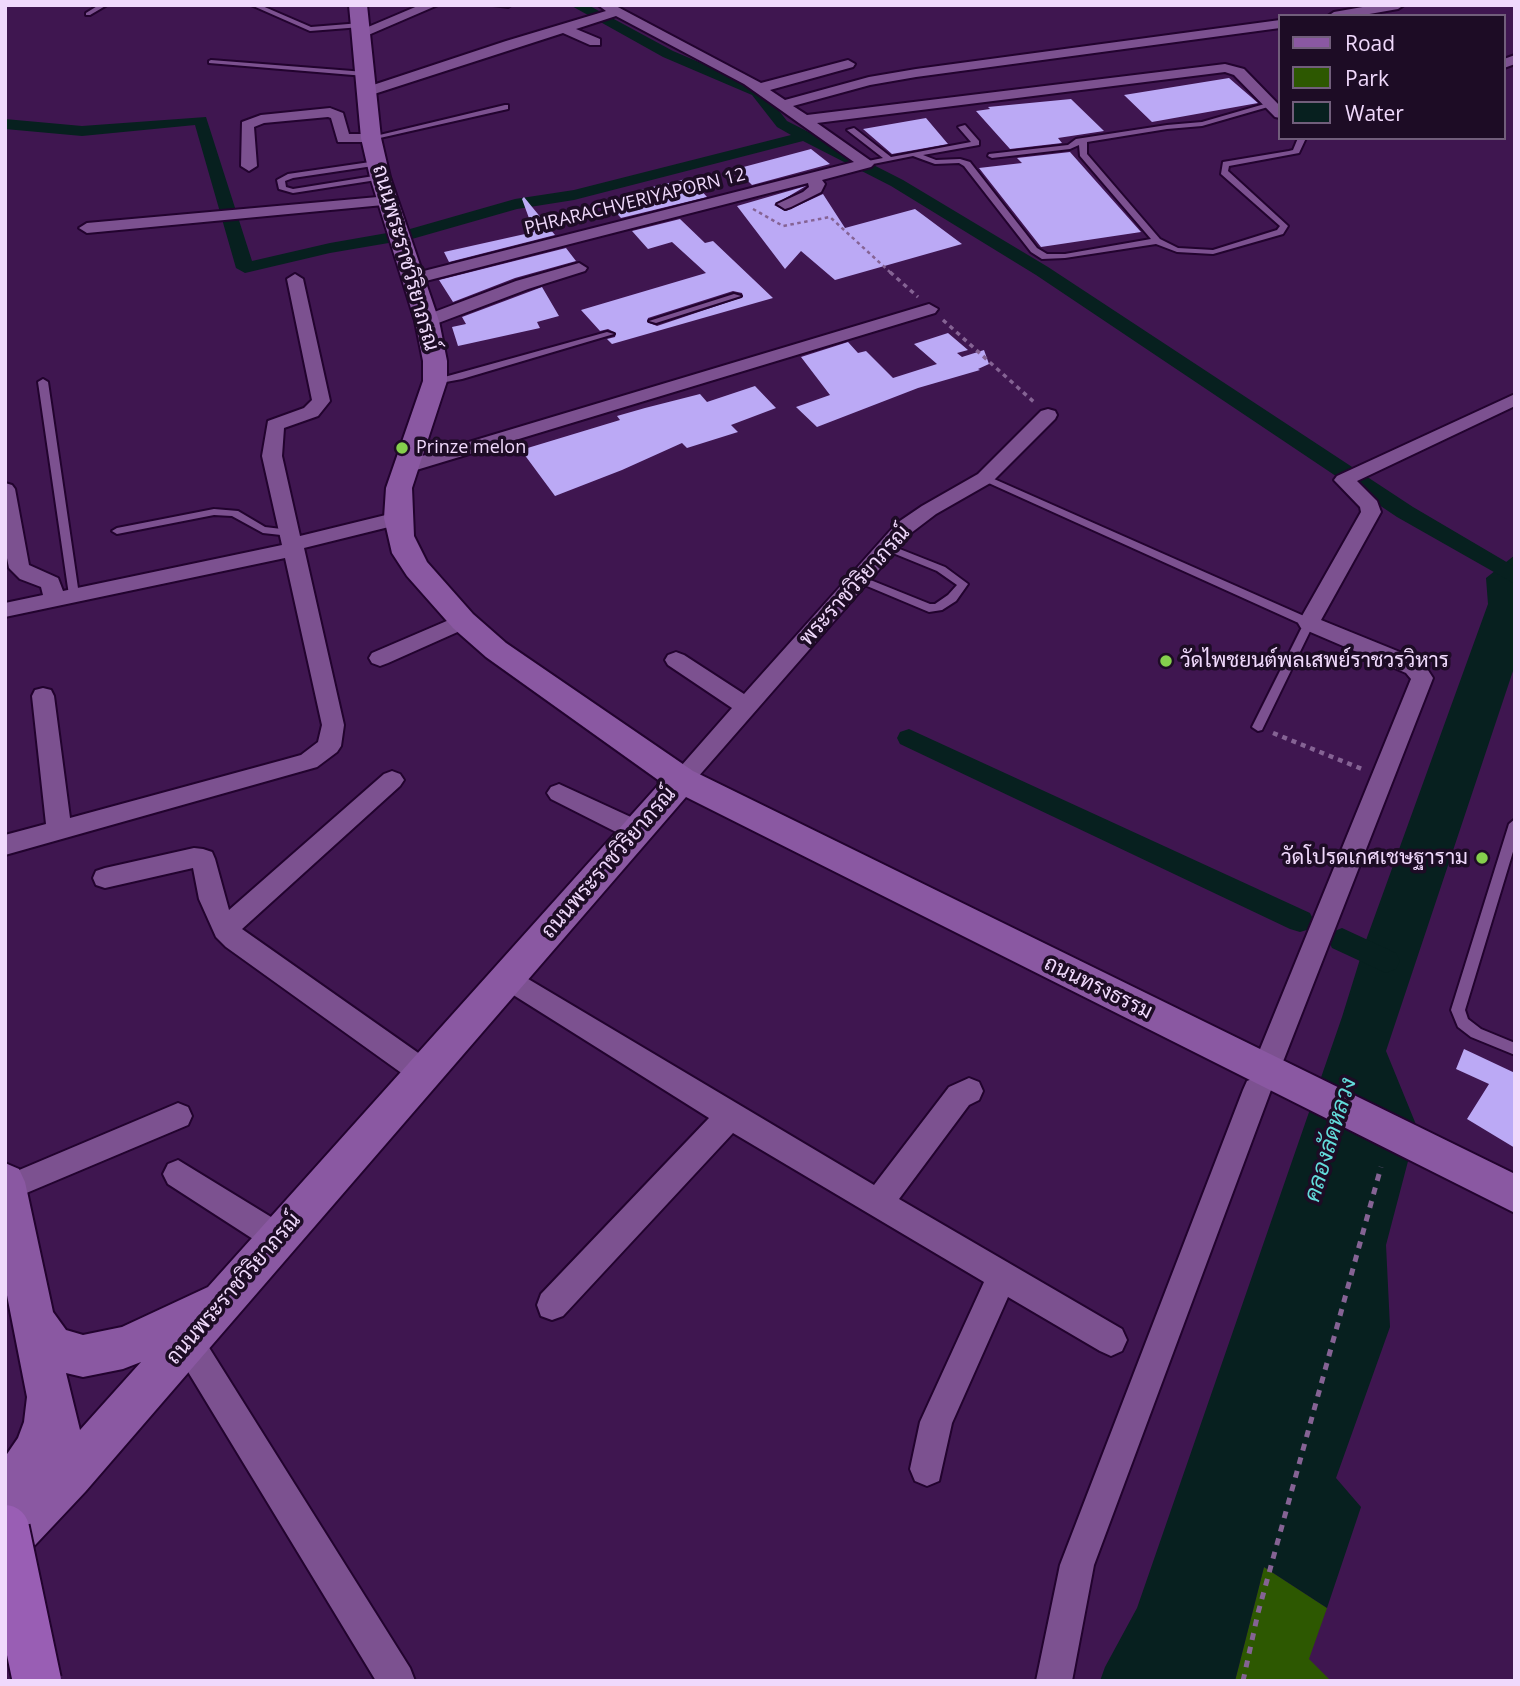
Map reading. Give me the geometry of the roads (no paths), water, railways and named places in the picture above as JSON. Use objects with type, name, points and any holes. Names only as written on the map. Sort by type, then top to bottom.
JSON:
[{"type":"main road","name":"ถนนพระราชวิริยาภรณ์","points":[[5,1544],[69,1476],[682,780],[496,650],[463,621],[406,553],[398,518],[399,488],[435,381],[432,342],[370,138],[358,5]]},
{"type":"main road","name":"ถนนทรงธรรม","points":[[682,780],[1267,1075],[1515,1194]]},
{"type":"main road","points":[[6,1186],[48,1393],[69,1476]]},
{"type":"main road","points":[[36,1325],[53,1348],[83,1356],[123,1348],[172,1327],[229,1294]]},
{"type":"main road","points":[[5,1497],[36,1452],[46,1422],[48,1393]]},
{"type":"main road","points":[[5,1529],[37,1681]]},
{"type":"street","points":[[361,29],[432,5]]},
{"type":"street","points":[[1346,14],[1398,5]]},
{"type":"street","points":[[365,83],[566,29],[610,11],[734,72],[864,164]]},
{"type":"street","points":[[781,105],[869,81],[916,73],[1278,24]]},
{"type":"street","points":[[566,29],[595,42]]},
{"type":"street","points":[[760,88],[848,64]]},
{"type":"street","points":[[803,120],[1225,68],[1239,72],[1276,109]]},
{"type":"street","points":[[249,166],[247,125],[261,119],[330,112],[338,116],[343,139],[370,138]]},
{"type":"street","name":"PHRARACHVERIYAPORN 12","points":[[414,279],[864,164]]},
{"type":"street","points":[[785,204],[816,189],[817,184],[811,177]]},
{"type":"street","points":[[87,228],[389,201]]},
{"type":"street","points":[[427,321],[522,285],[579,268]]},
{"type":"street","points":[[5,845],[296,765],[309,761],[329,746],[333,725],[272,456],[272,433],[279,422],[311,412],[321,401],[295,279]]},
{"type":"street","points":[[406,467],[929,308]]},
{"type":"street","points":[[1054,1681],[1077,1565],[1422,678],[1414,667],[1309,623],[1371,512],[1370,505],[1345,480],[1515,399]]},
{"type":"street","name":"พระราชวิริยาภรณ์","points":[[682,780],[904,528],[929,510],[985,478],[1048,415]]},
{"type":"street","points":[[5,489],[19,568],[51,583],[64,597]]},
{"type":"street","points":[[5,610],[398,518]]},
{"type":"street","points":[[380,658],[463,621]]},
{"type":"street","points":[[676,660],[747,707]]},
{"type":"street","points":[[43,696],[59,830]]},
{"type":"street","points":[[225,929],[393,780]]},
{"type":"street","points":[[559,793],[637,831]]},
{"type":"street","points":[[105,878],[194,858],[203,859],[212,899],[225,929],[235,939],[424,1073]]},
{"type":"street","points":[[508,978],[730,1116],[1111,1340]]},
{"type":"street","points":[[878,1204],[960,1096],[969,1091]]},
{"type":"street","points":[[6,1186],[178,1116]]},
{"type":"street","points":[[552,1305],[730,1116]]},
{"type":"street","points":[[178,1174],[278,1238]]},
{"type":"street","points":[[927,1469],[936,1422],[1002,1276]]},
{"type":"street","points":[[187,1341],[397,1681]]},
{"type":"lane","points":[[88,14],[104,5]]},
{"type":"lane","points":[[254,5],[310,29],[361,29]]},
{"type":"lane","points":[[496,5],[509,5]]},
{"type":"lane","points":[[211,62],[365,83]]},
{"type":"lane","points":[[370,138],[505,107]]},
{"type":"lane","points":[[994,154],[1070,147],[1083,141],[1202,124],[1276,109]]},
{"type":"lane","points":[[864,164],[976,143],[962,127]]},
{"type":"lane","points":[[851,130],[888,158]]},
{"type":"lane","points":[[1083,141],[1083,154],[1157,241],[1177,250],[1213,252],[1280,232],[1284,226],[1224,172],[1224,166],[1232,162],[1297,151],[1300,140]]},
{"type":"lane","points":[[914,154],[935,162],[960,161],[967,164],[1034,250],[1045,257],[1157,241]]},
{"type":"lane","points":[[378,170],[293,191],[284,189],[281,180],[291,176],[378,170]]},
{"type":"lane","points":[[653,321],[737,296]]},
{"type":"lane","points":[[435,381],[459,377],[610,334]]},
{"type":"lane","points":[[43,382],[64,597]]},
{"type":"lane","points":[[985,478],[1309,623],[1258,727]]},
{"type":"lane","points":[[117,531],[214,512],[234,513],[263,530],[292,542]]},
{"type":"lane","points":[[859,579],[929,608],[938,607],[952,598],[963,584],[941,569],[887,547]]},
{"type":"lane","points":[[1515,824],[1458,1010],[1463,1023],[1476,1033],[1515,1049]]},
{"type":"water","name":"คลองลัดหลวง","points":[[1515,555],[1515,665],[1386,1051],[1417,1127],[1386,1245],[1390,1327],[1336,1478],[1361,1507],[1327,1608],[1264,1567],[1235,1681],[1100,1681],[1137,1608],[1342,1017],[1365,943],[1488,604],[1486,578]]},
{"type":"waterway","points":[[577,5],[668,54],[757,92],[782,124],[897,183],[1042,271],[1405,512],[1515,577]]},
{"type":"waterway","points":[[5,124],[82,131],[201,120],[245,268],[330,248],[412,234],[515,204],[574,195],[804,136]]},
{"type":"waterway","points":[[909,738],[1300,921]]},
{"type":"waterway","points":[[1342,940],[1386,961]]},
{"type":"place","name":"Prinze melon","points":[[402,448]]},
{"type":"place","name":"วัดไพชยนต์พลเสพย์ราชวรวิหาร","points":[[1166,661]]},
{"type":"place","name":"วัดโปรดเกศเชษฐาราม","points":[[1482,858]]}]
